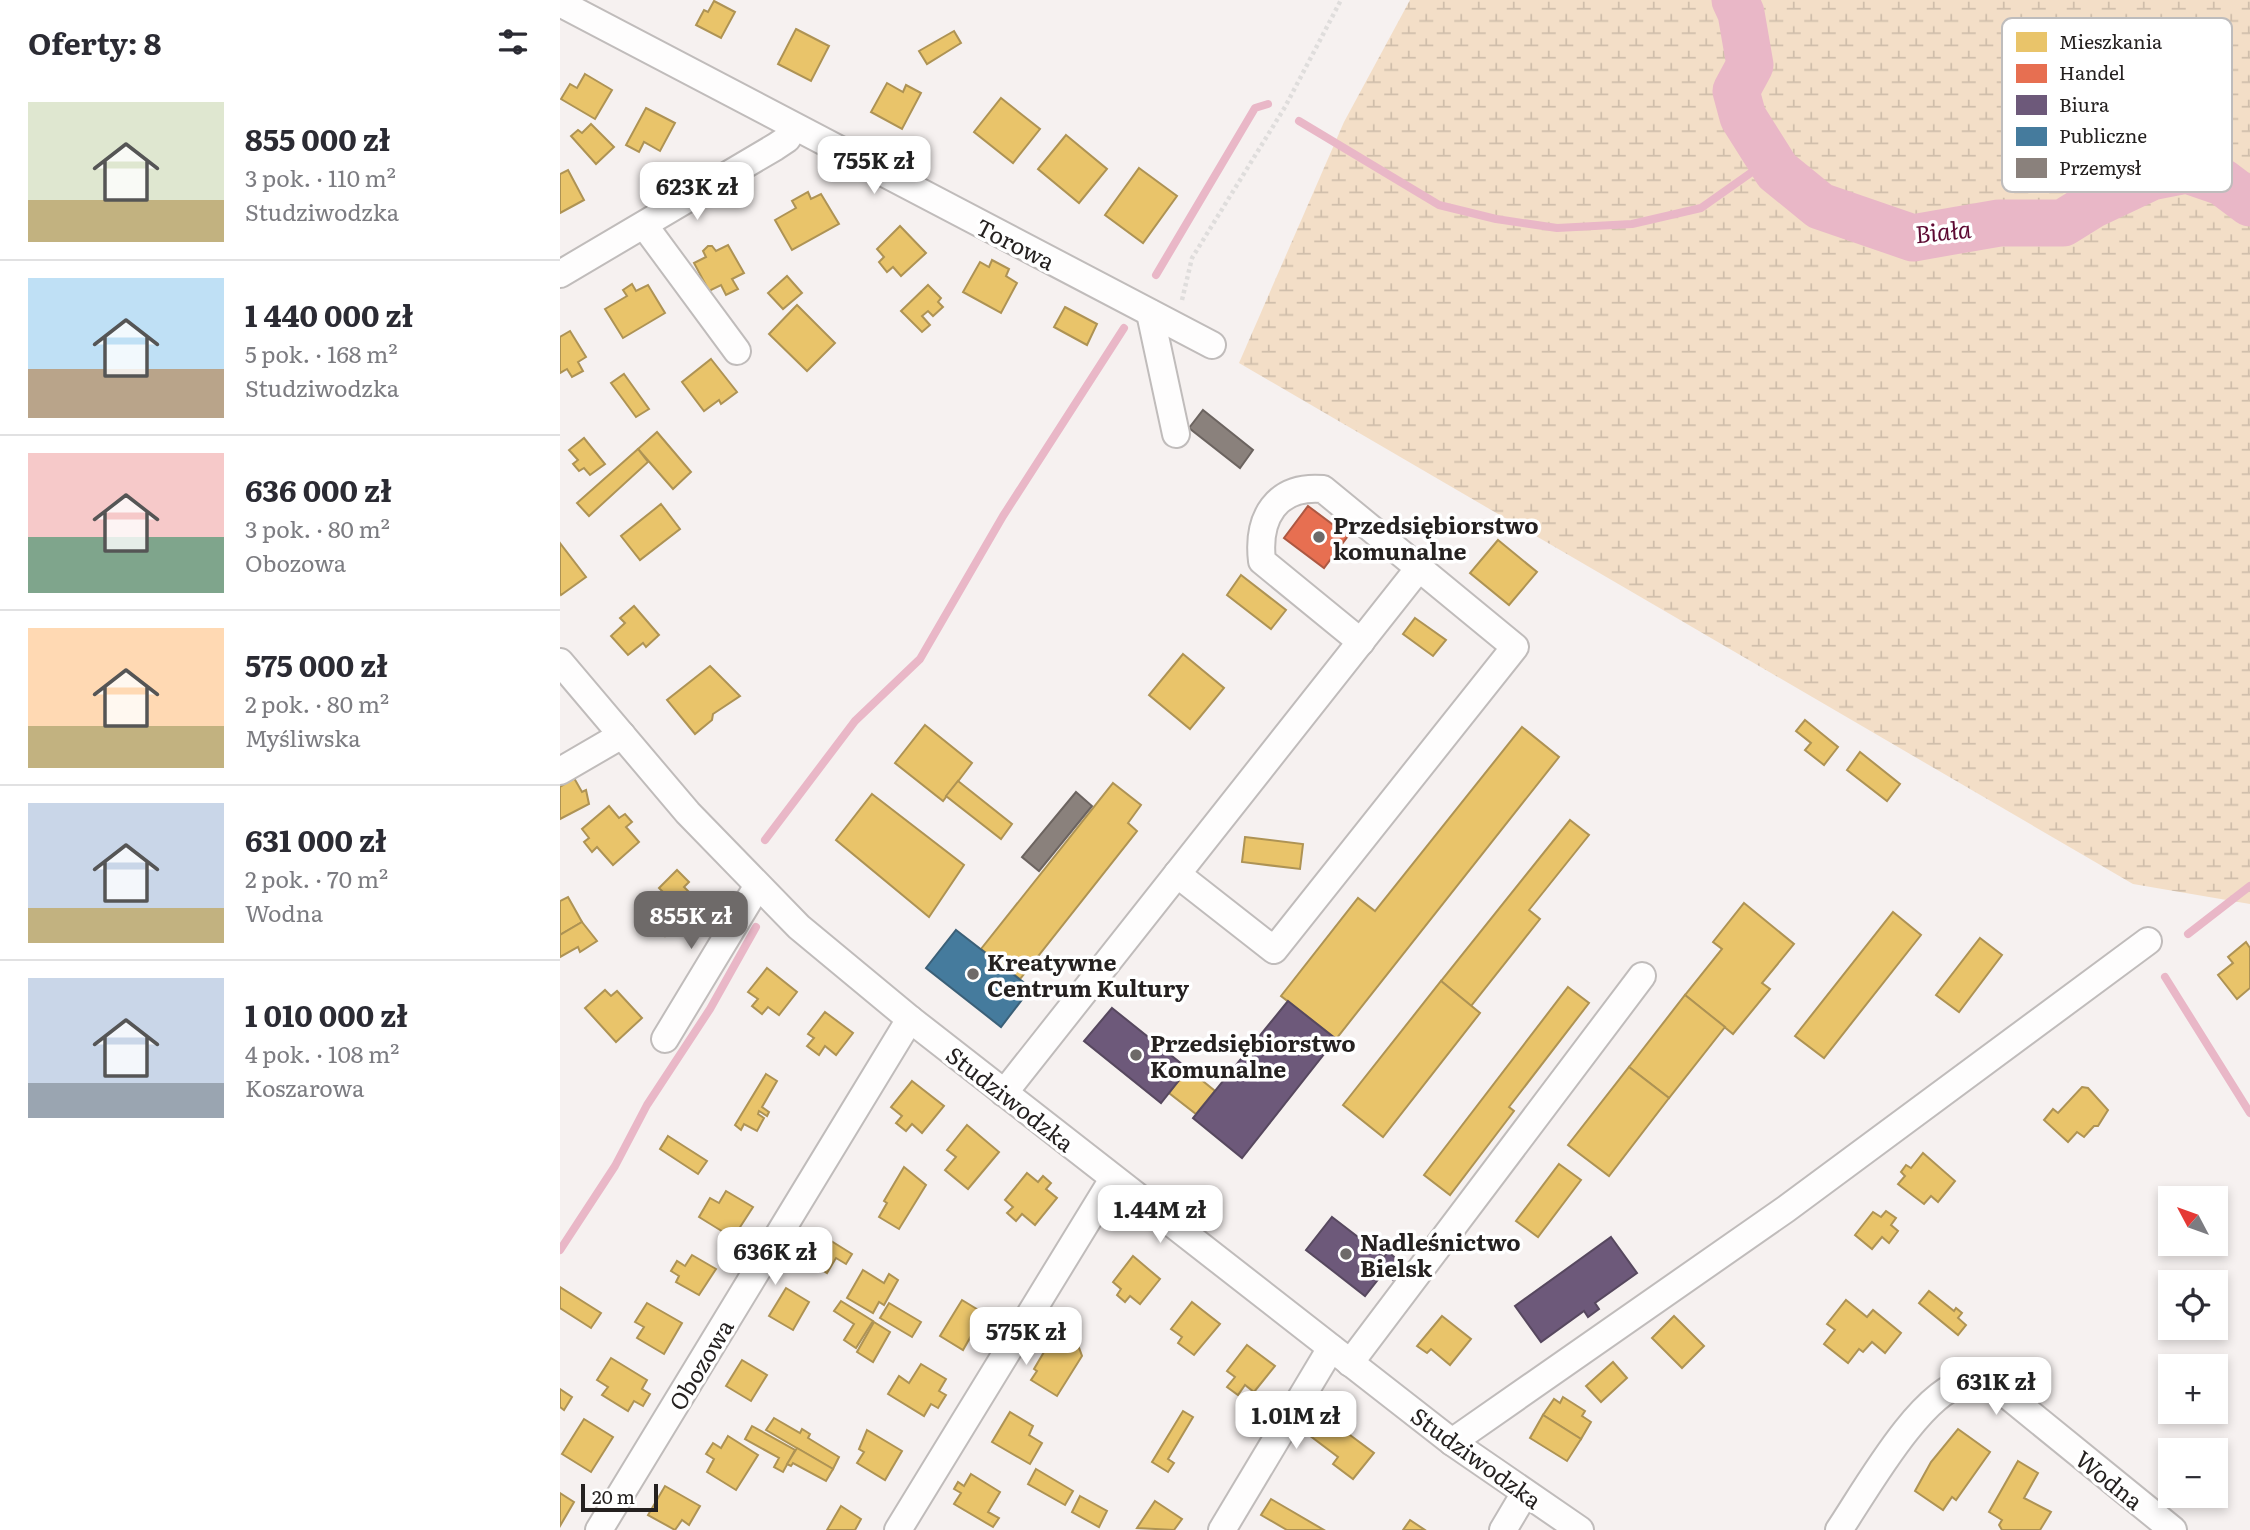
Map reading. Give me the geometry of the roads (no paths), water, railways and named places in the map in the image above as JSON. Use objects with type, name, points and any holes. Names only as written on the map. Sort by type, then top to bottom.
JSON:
[{"type":"street","name":"Torowa","points":[[560,4],[1212,345]]},
{"type":"street","points":[[560,274],[775,147],[787,139],[794,128]]},
{"type":"street","points":[[644,225],[737,351]]},
{"type":"street","points":[[1161,318],[1176,435]]},
{"type":"street","points":[[1177,874],[1274,950],[1515,647],[1323,489],[1301,487],[1283,496],[1270,512],[1259,536],[1262,561],[1360,642]]},
{"type":"street","points":[[1004,1093],[1419,568]]},
{"type":"street","name":"Studziwodzka","points":[[560,662],[688,813],[757,887],[799,927],[1004,1093],[1340,1356],[1452,1442],[1580,1530]]},
{"type":"street","points":[[560,771],[622,735]]},
{"type":"street","points":[[665,1039],[757,887]]},
{"type":"street","points":[[1452,1442],[1786,1209],[2148,941]]},
{"type":"street","points":[[1222,1530],[1340,1356],[1642,976]]},
{"type":"street","name":"Obozowa","points":[[599,1530],[910,1018]]},
{"type":"street","points":[[898,1530],[1113,1178]]},
{"type":"street","name":"Wodna","points":[[1839,1530],[1912,1422],[1940,1395],[1964,1382],[1996,1386],[2173,1530]]},
{"type":"street","points":[[1503,1530],[1525,1493]]},
{"type":"waterway","name":"Biała","points":[[1735,0],[1741,13],[1750,65],[1736,91],[1743,117],[1777,171],[1820,206],[1913,238],[1999,223],[2063,223],[2119,192]]},
{"type":"waterway","points":[[1156,275],[1255,108],[1268,104]]},
{"type":"waterway","points":[[1299,121],[1439,205],[1496,219],[1557,228],[1632,224],[1701,208],[1769,160]]},
{"type":"waterway","name":"Biała","points":[[2232,190],[2250,203]]},
{"type":"waterway","points":[[765,840],[855,721],[920,659],[1003,516],[1124,328]]},
{"type":"waterway","points":[[2188,934],[2250,886]]},
{"type":"waterway","points":[[560,1250],[615,1166],[647,1105],[710,1009],[756,927]]},
{"type":"waterway","points":[[2165,977],[2250,1113]]},
{"type":"place","name":"Przedsiębiorstwo komunalne","points":[[1319,537]]},
{"type":"place","name":"Kreatywne Centrum Kultury","points":[[973,974]]},
{"type":"place","name":"Przedsiębiorstwo Komunalne","points":[[1136,1055]]},
{"type":"place","name":"Nadleśnictwo Bielsk","points":[[1346,1254]]}]
